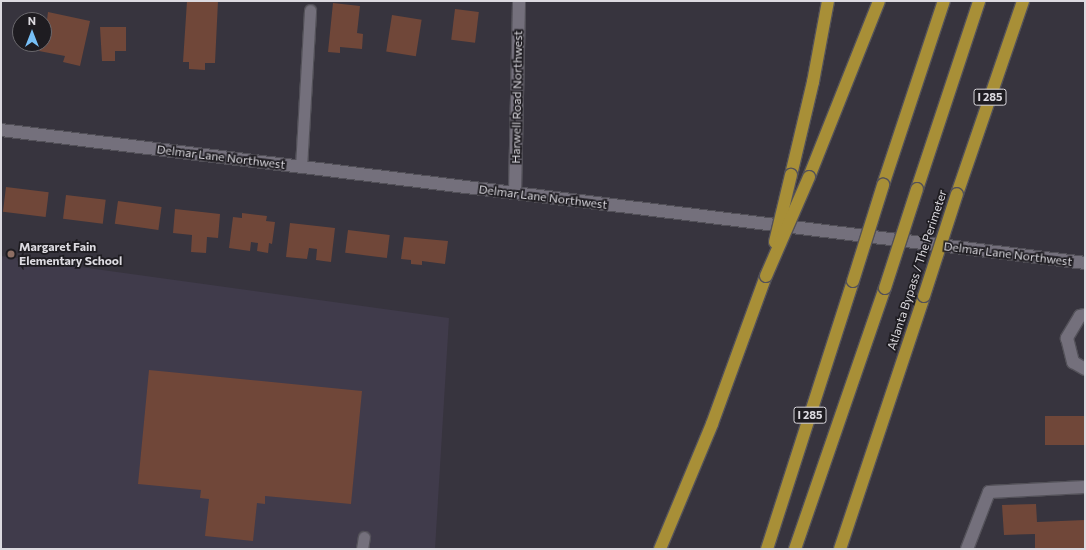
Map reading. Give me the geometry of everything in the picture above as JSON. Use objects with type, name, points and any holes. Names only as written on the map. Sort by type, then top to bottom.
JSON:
[{"type":"highway","points":[[766,276],[813,82],[828,1]]},
{"type":"highway","points":[[660,549],[712,424],[766,276],[810,177],[879,1]]},
{"type":"highway","name":"I 285","points":[[767,549],[883,185],[944,1]]},
{"type":"highway","points":[[795,549],[885,288],[979,1]]},
{"type":"highway","name":"Atlanta Bypass / The Perimeter","points":[[840,549],[957,194],[1023,1]]},
{"type":"street","name":"Harwell Road Northwest","points":[[516,193],[519,1]]},
{"type":"street","name":"Delmar Lane Northwest","points":[[1,130],[1085,263]]},
{"type":"street","points":[[1085,315],[1080,316],[1067,338],[1073,362],[1085,369]]},
{"type":"street","points":[[967,549],[989,492],[1085,487]]},
{"type":"lane","points":[[301,167],[310,10]]},
{"type":"lane","points":[[362,549],[364,537]]},
{"type":"shaded area","points":[[1,256],[449,318],[435,549],[1,549]]},
{"type":"building","points":[[187,1],[218,1],[215,63],[205,63],[205,70],[189,69],[189,62],[183,62]]},
{"type":"building","points":[[333,3],[360,6],[357,33],[363,34],[362,49],[340,47],[340,53],[328,52]]},
{"type":"building","points":[[455,9],[479,12],[475,43],[451,40]]},
{"type":"building","points":[[52,13],[90,21],[80,66],[63,62],[65,56],[44,52],[52,52]]},
{"type":"building","points":[[392,15],[422,20],[416,56],[386,52]]},
{"type":"building","points":[[100,27],[126,27],[126,51],[115,51],[115,61],[102,61]]},
{"type":"building","points":[[6,187],[49,192],[46,217],[3,212]]},
{"type":"building","points":[[66,195],[106,200],[103,224],[63,219]]},
{"type":"building","points":[[118,201],[162,207],[158,230],[115,224]]},
{"type":"building","points":[[175,209],[220,214],[218,238],[207,237],[206,253],[191,252],[192,235],[173,233]]},
{"type":"building","points":[[242,213],[267,216],[266,221],[275,222],[272,244],[269,243],[268,253],[257,251],[258,243],[251,242],[250,251],[229,248],[233,217],[242,218]]},
{"type":"building","points":[[290,223],[335,228],[331,262],[316,260],[317,249],[309,248],[307,259],[286,257]]},
{"type":"building","points":[[348,230],[390,235],[387,258],[345,253]]},
{"type":"building","points":[[404,237],[448,241],[445,264],[422,261],[422,265],[411,264],[411,260],[401,259]]},
{"type":"building","points":[[149,370],[362,391],[351,504],[265,496],[265,504],[257,503],[253,541],[205,536],[209,499],[200,498],[201,490],[138,484]]},
{"type":"building","points":[[1045,416],[1085,416],[1085,445],[1045,445]]},
{"type":"building","points":[[1036,504],[1037,522],[1085,520],[1085,549],[1035,549],[1035,534],[1004,535],[1002,505]]},
{"type":"place","name":"Margaret Fain Elementary School","points":[[11,254]]}]
